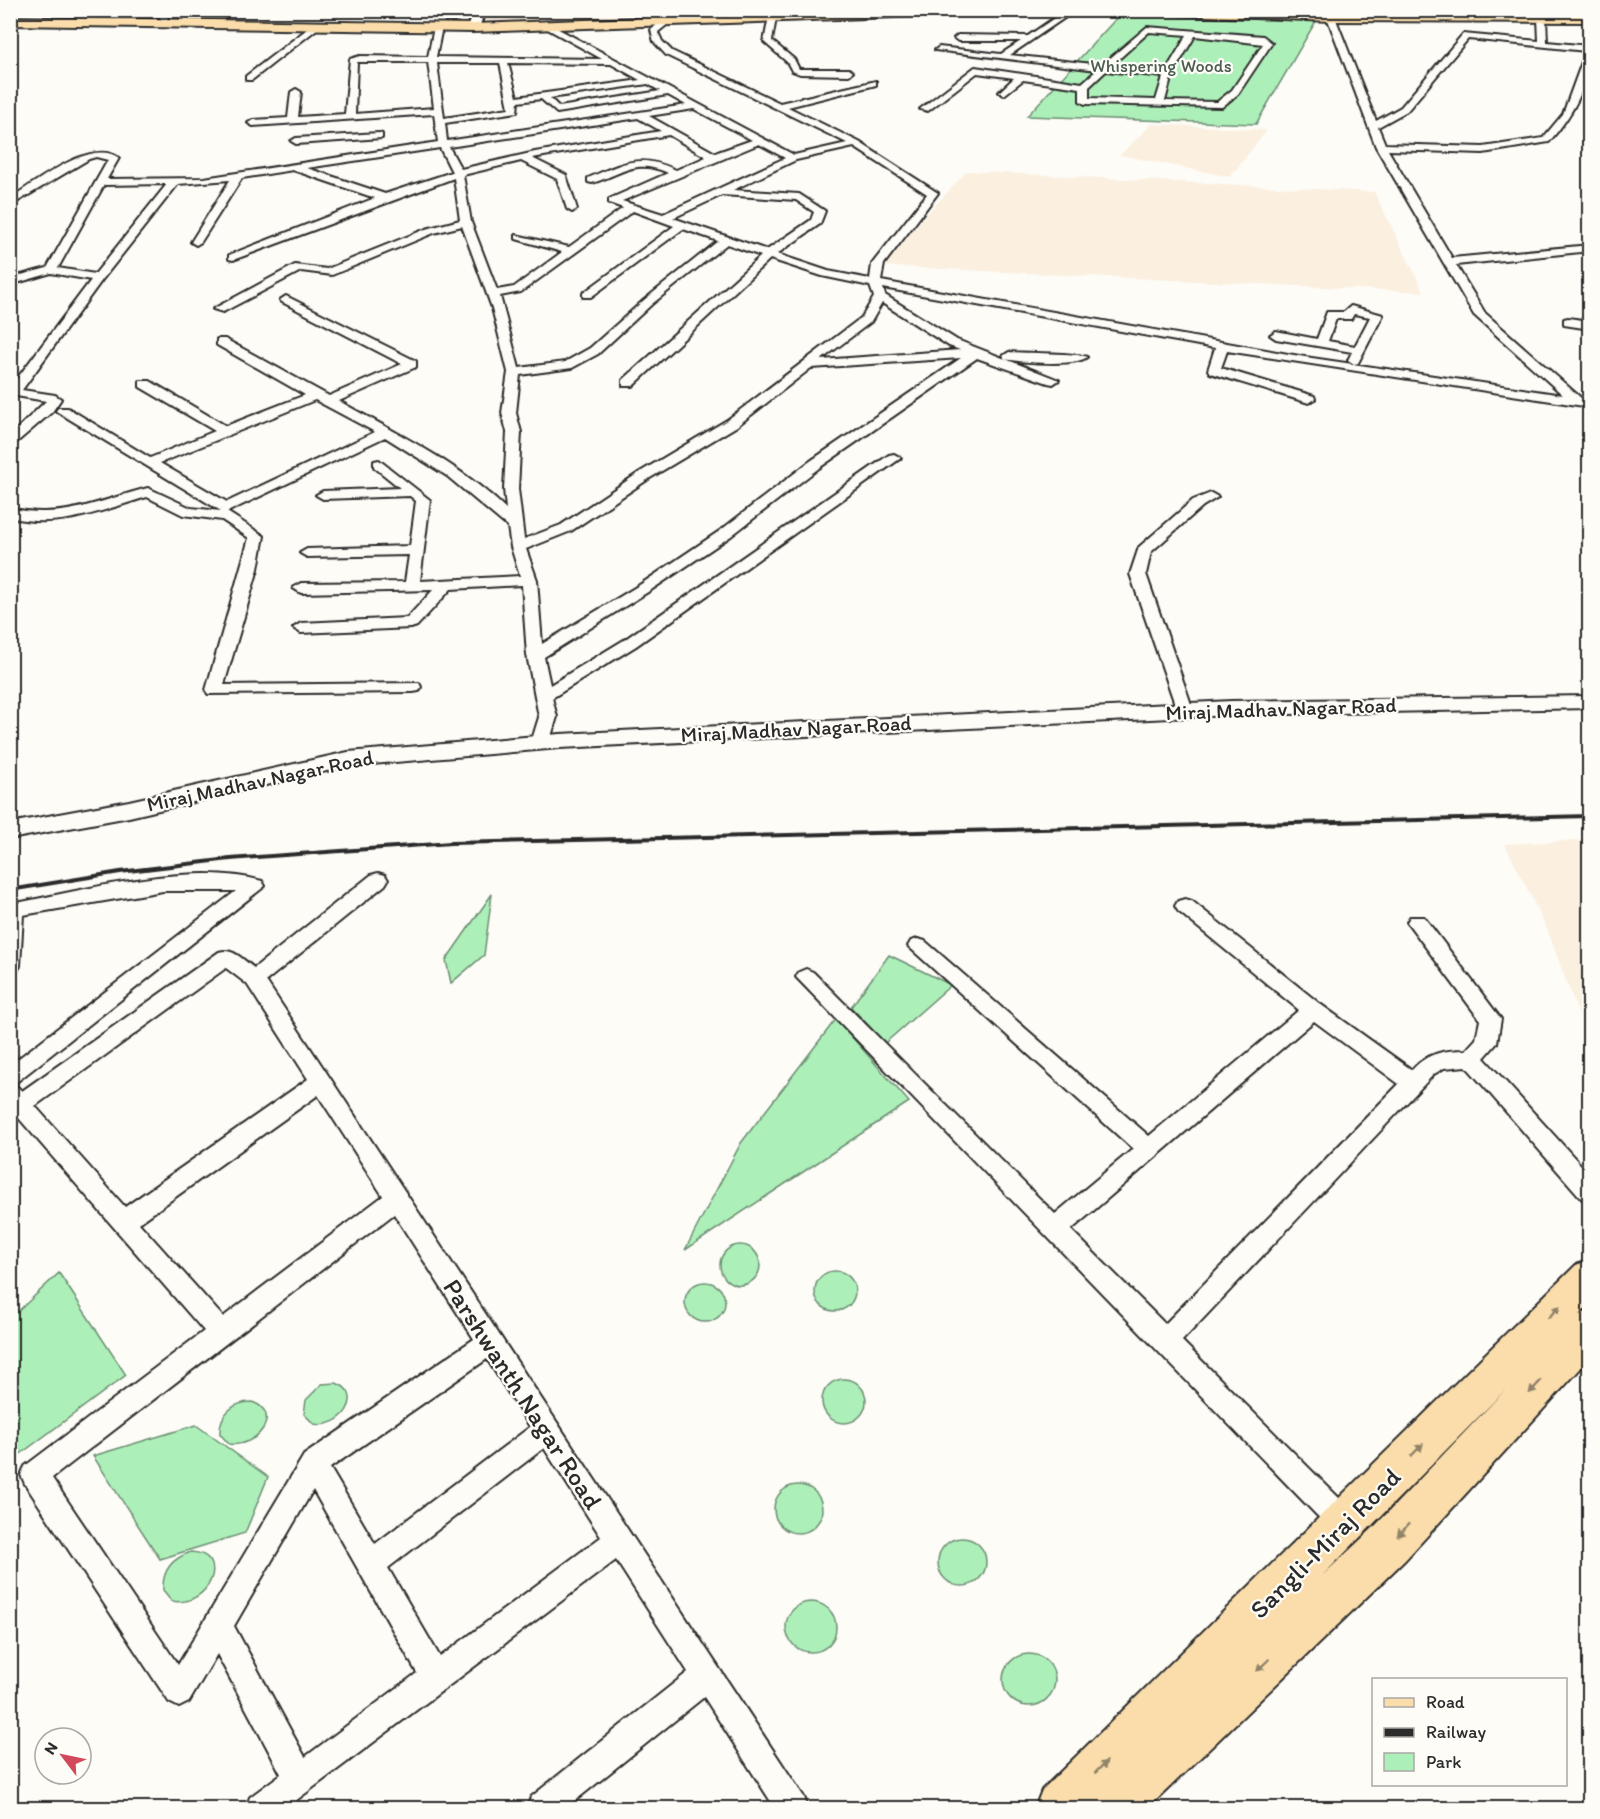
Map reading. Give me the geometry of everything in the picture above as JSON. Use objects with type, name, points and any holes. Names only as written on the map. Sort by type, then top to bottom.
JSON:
[{"type":"highway","name":"Sangli-Miraj Road","points":[[1060,1809],[1590,1277]]},
{"type":"highway","name":"Sangli-Miraj Road","points":[[1113,1809],[1389,1544],[1590,1329]]},
{"type":"main road","points":[[473,28],[480,10]]},
{"type":"main road","points":[[10,21],[473,28],[665,22],[707,16],[772,18],[839,13],[978,10]]},
{"type":"main road","points":[[1152,10],[1335,14],[1494,14],[1542,18],[1590,18]]},
{"type":"street","points":[[163,10],[161,14],[169,23]]},
{"type":"street","points":[[186,23],[192,10]]},
{"type":"street","points":[[1002,57],[1072,10]]},
{"type":"street","points":[[1335,14],[1382,147],[1480,315],[1576,401]]},
{"type":"street","points":[[772,18],[768,42],[791,61],[798,70],[849,72]]},
{"type":"street","points":[[1542,18],[1544,43]]},
{"type":"street","points":[[665,22],[654,32],[658,42],[669,52],[856,144],[933,193],[878,264],[874,282],[880,297],[953,343],[1053,380]]},
{"type":"street","points":[[249,78],[318,26]]},
{"type":"street","points":[[438,27],[432,58],[443,144],[458,173],[466,222],[493,294],[514,372],[510,413],[514,432],[511,489],[518,547],[529,580],[535,655],[548,717],[540,743]]},
{"type":"street","points":[[548,27],[761,140],[789,159]]},
{"type":"street","points":[[1147,29],[1263,39],[1268,43],[1235,92],[1219,105],[1085,101],[1084,86],[1101,68],[1147,29]]},
{"type":"street","points":[[1159,104],[1168,75],[1192,33]]},
{"type":"street","points":[[1373,126],[1404,109],[1466,36],[1590,51],[1586,75],[1567,115],[1546,140],[1483,150],[1382,147]]},
{"type":"street","points":[[958,38],[1028,38]]},
{"type":"street","points":[[939,50],[1168,75]]},
{"type":"street","points":[[350,116],[355,60],[432,58],[614,63]]},
{"type":"street","points":[[253,123],[350,116],[440,116],[514,110],[503,59]]},
{"type":"street","points":[[1047,80],[1064,64]]},
{"type":"street","points":[[925,108],[975,70],[1084,86]]},
{"type":"street","points":[[1004,92],[1020,78]]},
{"type":"street","points":[[513,100],[649,81]]},
{"type":"street","points":[[781,106],[873,83]]},
{"type":"street","points":[[293,119],[296,92]]},
{"type":"street","points":[[543,96],[557,110],[669,92]]},
{"type":"street","points":[[99,182],[204,181],[696,106]]},
{"type":"street","points":[[640,114],[714,157]]},
{"type":"street","points":[[296,141],[378,138],[378,115]]},
{"type":"street","points":[[293,154],[304,120]]},
{"type":"street","points":[[233,257],[383,197],[458,173],[524,158],[670,132]]},
{"type":"street","points":[[761,140],[675,173],[613,201],[826,274],[1222,347],[1590,403]]},
{"type":"street","points":[[664,218],[789,159],[856,144]]},
{"type":"street","points":[[10,203],[86,157],[96,154],[114,158],[51,270]]},
{"type":"street","points":[[524,158],[562,177],[572,209]]},
{"type":"street","points":[[628,383],[769,254],[816,222],[820,212],[772,183],[789,159]]},
{"type":"street","points":[[592,180],[640,160],[653,162],[675,173]]},
{"type":"street","points":[[294,167],[383,197]]},
{"type":"street","points":[[196,242],[238,176]]},
{"type":"street","points":[[10,444],[55,399],[14,392],[98,278],[175,181]]},
{"type":"street","points":[[721,192],[799,198]]},
{"type":"street","points":[[493,294],[517,290],[630,208]]},
{"type":"street","points":[[219,309],[299,267],[328,273],[430,231],[466,222]]},
{"type":"street","points":[[587,295],[682,225]]},
{"type":"street","points":[[520,237],[571,251]]},
{"type":"street","points":[[514,372],[568,365],[594,351],[648,302],[727,239]]},
{"type":"street","points":[[1449,262],[1590,248]]},
{"type":"street","points":[[10,282],[51,270],[98,278]]},
{"type":"street","points":[[518,547],[566,528],[645,475],[732,423],[867,319],[880,297]]},
{"type":"street","points":[[286,300],[412,364],[329,401]]},
{"type":"street","points":[[1322,341],[1331,315],[1347,316],[1352,310],[1377,315],[1350,368]]},
{"type":"street","points":[[1568,322],[1590,325]]},
{"type":"street","points":[[1276,335],[1359,350]]},
{"type":"street","points":[[221,342],[385,432],[492,500],[516,526]]},
{"type":"street","points":[[1222,347],[1214,370],[1309,399]]},
{"type":"street","points":[[535,655],[690,557],[814,465],[976,353]]},
{"type":"street","points":[[805,365],[976,353],[1045,359],[1081,357]]},
{"type":"street","points":[[145,384],[225,430]]},
{"type":"street","points":[[150,464],[225,430],[315,395]]},
{"type":"street","points":[[63,411],[226,508],[385,432]]},
{"type":"street","points":[[542,697],[630,643],[894,458]]},
{"type":"street","points":[[379,464],[423,500],[412,586]]},
{"type":"street","points":[[10,512],[37,520],[66,515],[148,492],[188,512],[226,516],[257,536],[250,569],[214,690],[413,687]]},
{"type":"street","points":[[323,495],[413,492]]},
{"type":"street","points":[[1185,710],[1138,574],[1144,550],[1198,503],[1211,497]]},
{"type":"street","points":[[307,553],[417,550]]},
{"type":"street","points":[[301,588],[446,585],[529,580]]},
{"type":"street","points":[[301,628],[411,623],[446,585]]},
{"type":"street","name":"Miraj Madhav Nagar Road","points":[[10,831],[129,809],[348,759],[540,743],[1185,710],[1590,702]]},
{"type":"street","points":[[254,979],[378,880]]},
{"type":"street","points":[[10,966],[12,911],[144,887],[225,881],[255,886],[10,1077]]},
{"type":"street","points":[[1185,906],[1313,1010],[1414,1083]]},
{"type":"street","points":[[1165,1342],[1414,1083],[1430,1063],[1449,1058],[1471,1058],[1486,1043],[1491,1019],[1417,922]]},
{"type":"street","points":[[918,946],[1148,1149]]},
{"type":"street","name":"Parshwanth Nagar Road","points":[[16,1098],[226,957],[254,979],[793,1809]]},
{"type":"street","points":[[806,977],[1344,1523]]},
{"type":"street","points":[[1055,1229],[1313,1010]]},
{"type":"street","points":[[1471,1058],[1590,1192]]},
{"type":"street","points":[[124,1221],[320,1082]]},
{"type":"street","points":[[16,1098],[221,1333]]},
{"type":"street","points":[[396,1199],[34,1475],[179,1692],[313,1464],[490,1343]]},
{"type":"street","points":[[370,1565],[547,1430]]},
{"type":"street","points":[[313,1464],[436,1678]]},
{"type":"street","points":[[261,1809],[619,1541]]},
{"type":"street","points":[[218,1626],[300,1779]]},
{"type":"street","points":[[542,1809],[707,1676]]},
{"type":"shaded area","points":[[310,11],[881,11],[505,23]]},
{"type":"shaded area","points":[[1152,124],[1267,130],[1230,177],[1120,155]]},
{"type":"shaded area","points":[[967,171],[1374,192],[1424,292],[879,266]]},
{"type":"shaded area","points":[[1590,840],[1589,1042],[1547,929],[1505,844]]},
{"type":"green space","name":"Whispering Woods","points":[[1123,11],[1316,21],[1256,124],[1027,116]]},
{"type":"green space","points":[[492,894],[484,955],[451,983],[446,960]]},
{"type":"green space","points":[[889,955],[951,985],[885,1043],[851,1007]]},
{"type":"green space","points":[[836,1019],[909,1102],[685,1250],[741,1143]]},
{"type":"green space","points":[[740,1245],[754,1251],[760,1265],[754,1279],[740,1285],[726,1279],[720,1265],[726,1251]]},
{"type":"green space","points":[[835,1271],[849,1277],[855,1291],[849,1305],[835,1311],[821,1305],[815,1291],[821,1277]]},
{"type":"green space","points":[[59,1273],[126,1375],[11,1461],[11,1318]]},
{"type":"green space","points":[[705,1282],[713,1283],[719,1288],[724,1294],[724,1310],[719,1316],[713,1321],[705,1322],[697,1321],[691,1316],[686,1310],[685,1302],[686,1294],[691,1288],[697,1283]]},
{"type":"green space","points":[[844,1379],[859,1386],[866,1401],[859,1416],[844,1423],[829,1416],[822,1401],[829,1386]]},
{"type":"green space","points":[[336,1383],[345,1388],[349,1395],[350,1402],[347,1410],[333,1422],[314,1424],[304,1414],[306,1400],[322,1384]]},
{"type":"green space","points":[[252,1402],[261,1407],[266,1414],[263,1429],[248,1441],[229,1444],[220,1434],[225,1415],[228,1410],[239,1404]]},
{"type":"green space","points":[[196,1425],[268,1477],[245,1533],[160,1559],[93,1456]]},
{"type":"green space","points":[[798,1485],[815,1492],[822,1509],[815,1526],[798,1533],[781,1526],[774,1509],[781,1492]]},
{"type":"green space","points":[[957,1538],[967,1538],[982,1548],[986,1562],[985,1571],[976,1582],[967,1586],[957,1586],[942,1576],[938,1567],[938,1557],[948,1542]]},
{"type":"green space","points":[[191,1552],[203,1555],[211,1561],[213,1570],[211,1580],[196,1597],[185,1601],[172,1601],[163,1590],[164,1576],[174,1561]]},
{"type":"green space","points":[[816,1602],[829,1609],[835,1617],[835,1637],[829,1645],[821,1651],[806,1652],[793,1645],[787,1637],[786,1622],[793,1609],[801,1603]]},
{"type":"green space","points":[[1024,1654],[1034,1654],[1048,1661],[1055,1680],[1048,1699],[1034,1706],[1024,1706],[1014,1702],[1007,1695],[1003,1685],[1003,1675],[1007,1665],[1014,1658]]},
{"type":"railway","points":[[10,890],[120,872],[230,859],[451,843],[1590,816]]}]
